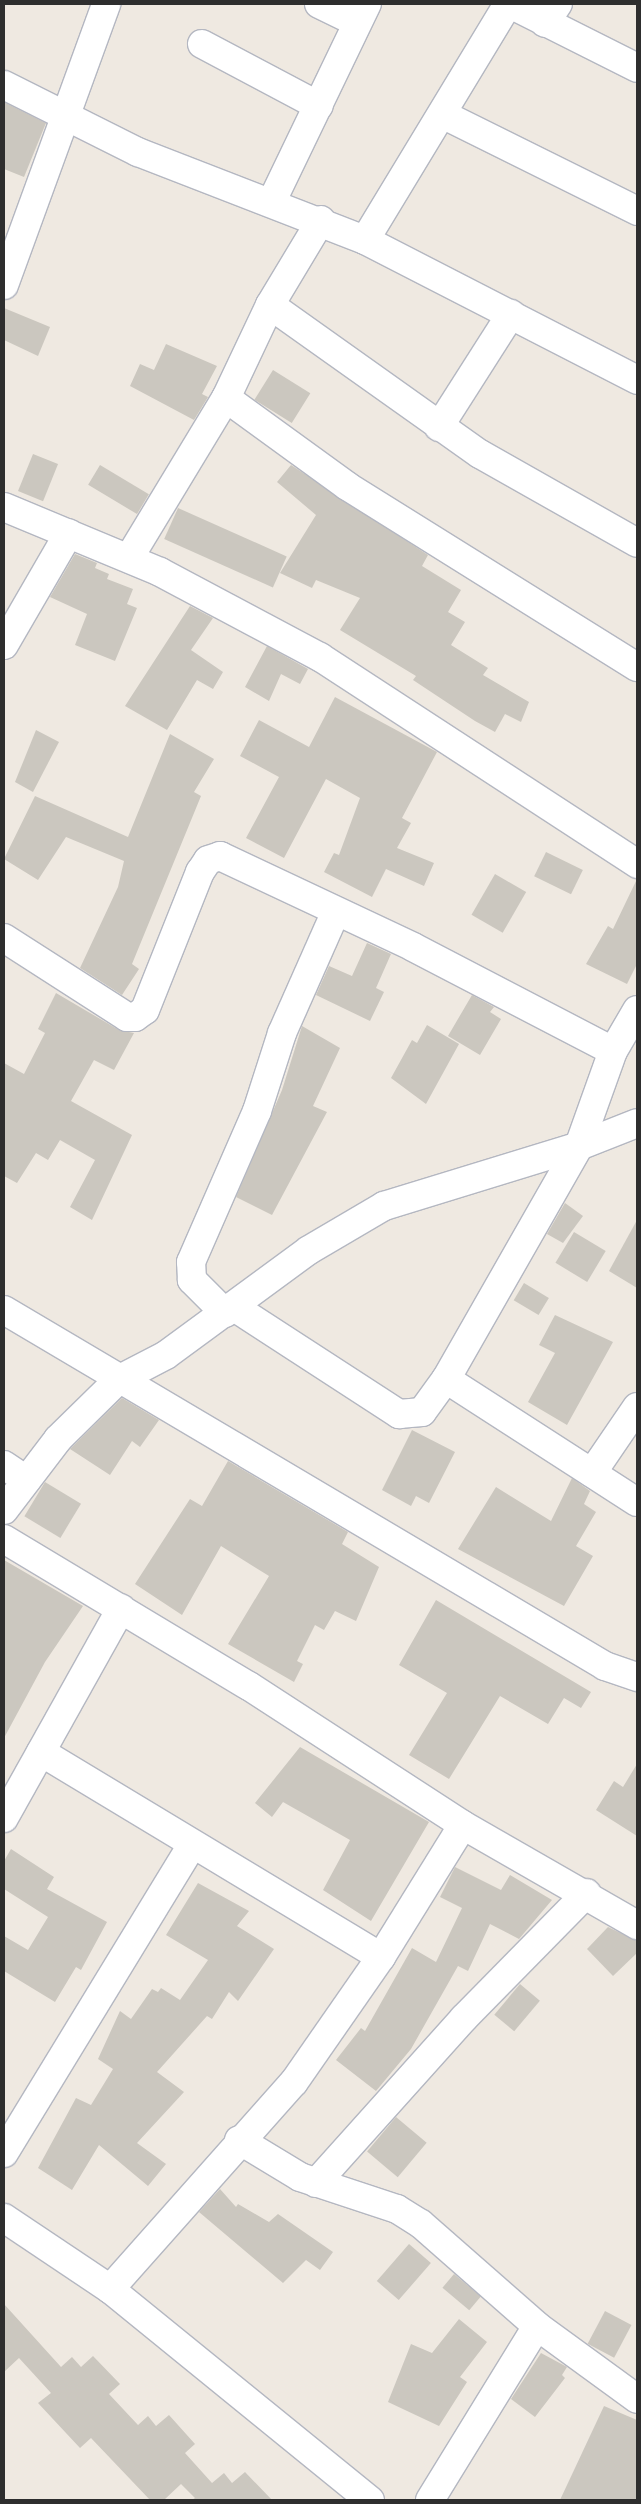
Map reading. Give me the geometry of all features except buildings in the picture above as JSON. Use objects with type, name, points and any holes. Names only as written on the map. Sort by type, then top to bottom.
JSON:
[{"type":"street","points":[[4,285],[19,251],[62,116],[106,4]]},
{"type":"street","points":[[272,202],[319,106],[356,10],[319,4]]},
{"type":"street","points":[[365,240],[444,115],[509,4],[552,14],[636,65]]},
{"type":"street","points":[[202,44],[319,106]]},
{"type":"street","points":[[4,85],[62,116],[146,156],[322,220],[365,240],[637,380]]},
{"type":"street","points":[[444,115],[637,211]]},
{"type":"street","points":[[129,558],[226,398],[270,305],[322,220]]},
{"type":"street","points":[[270,305],[439,427],[637,543]]},
{"type":"street","points":[[439,427],[511,314]]},
{"type":"street","points":[[226,398],[347,486],[637,667]]},
{"type":"street","points":[[4,507],[129,558],[328,662],[637,864]]},
{"type":"street","points":[[4,645],[69,533]]},
{"type":"street","points":[[4,938],[127,1017],[135,1017],[145,1010],[200,872],[214,857],[336,911],[613,1051]]},
{"type":"street","points":[[336,911],[282,1033],[257,1111],[191,1262],[192,1280],[229,1310],[399,1414],[422,1412],[446,1379],[579,1146],[613,1051],[637,1010]]},
{"type":"street","points":[[4,1510],[58,1439],[118,1380],[166,1355],[309,1250],[384,1206],[579,1146],[637,1122]]},
{"type":"street","points":[[4,1310],[118,1380],[604,1666],[637,1677]]},
{"type":"street","points":[[446,1379],[637,1502]]},
{"type":"street","points":[[592,1473],[637,1407]]},
{"type":"street","points":[[4,1465],[26,1480]]},
{"type":"street","points":[[4,1539],[121,1609],[463,1825],[588,1893],[637,1925]]},
{"type":"street","points":[[4,1818],[121,1609]]},
{"type":"street","points":[[41,1752],[192,1846],[381,1957]]},
{"type":"street","points":[[110,2289],[239,2140],[294,2082],[381,1957],[463,1825]]},
{"type":"street","points":[[4,2153],[192,1846]]},
{"type":"street","points":[[316,2183],[464,2018],[588,1893]]},
{"type":"street","points":[[239,2140],[316,2183],[398,2209],[421,2224],[537,2326],[637,2399]]},
{"type":"street","points":[[4,2218],[110,2289],[370,2500]]},
{"type":"street","points":[[430,2500],[537,2326]]}]
